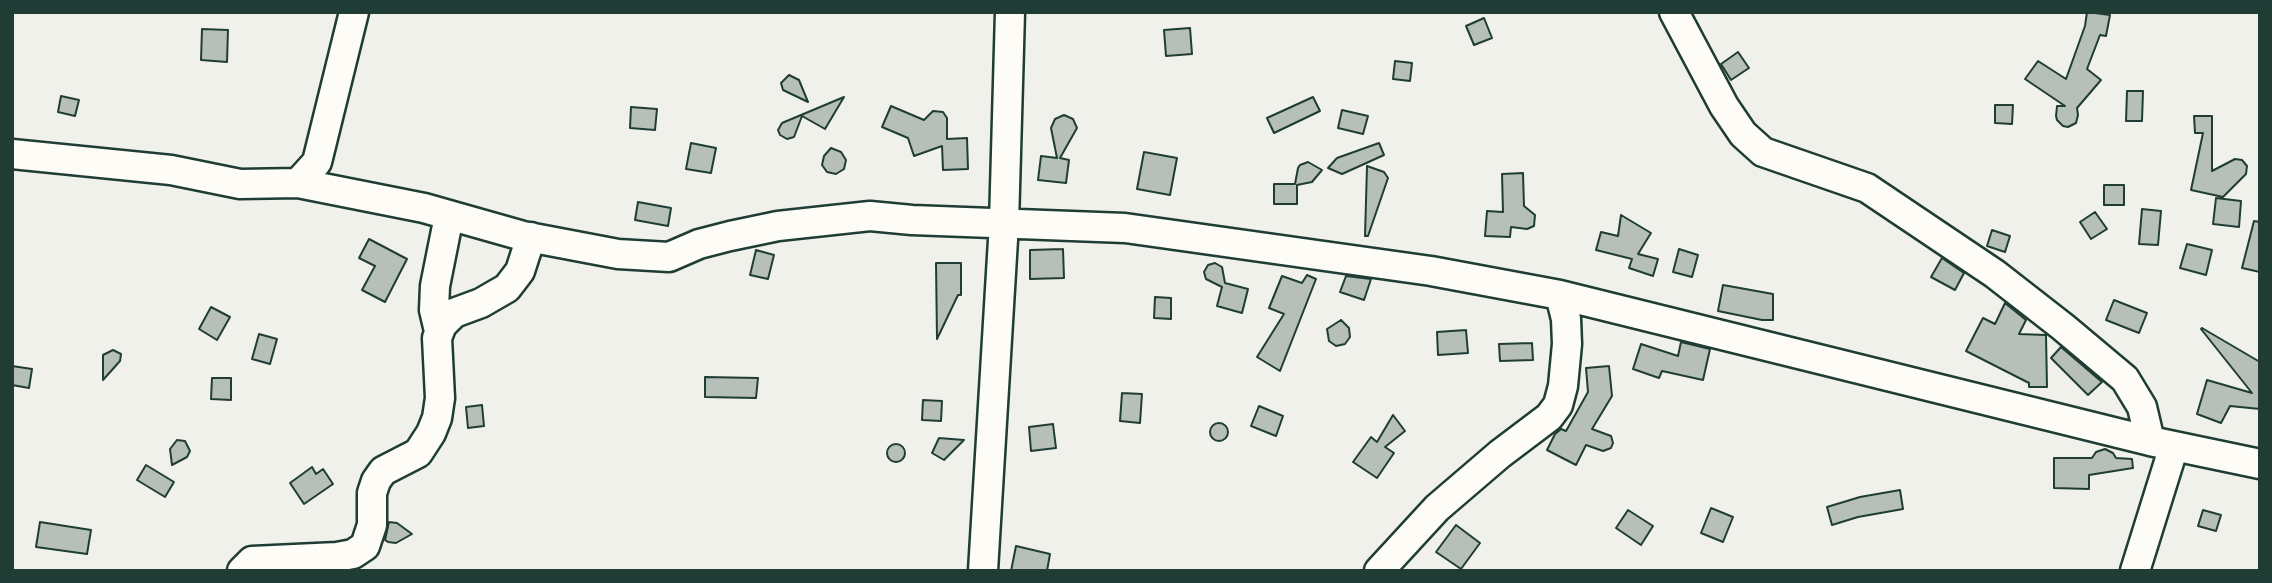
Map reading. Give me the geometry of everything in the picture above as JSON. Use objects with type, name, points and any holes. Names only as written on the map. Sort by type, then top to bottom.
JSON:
[{"type":"street","points":[[298,183],[317,162],[354,12]]},
{"type":"street","points":[[983,571],[1004,223],[1010,12]]},
{"type":"street","points":[[1674,12],[1724,106],[1743,134],[1763,152],[1867,188],[1995,274],[2125,379],[2162,443],[2135,571]]},
{"type":"street","points":[[12,154],[171,170],[240,184],[298,183],[338,190],[531,237],[618,254],[669,257],[699,244],[778,226],[870,216],[1125,228],[1431,271],[1560,295],[2162,443],[2260,464]]},
{"type":"street","points":[[317,162],[338,190]]},
{"type":"street","points":[[242,571],[252,561],[337,557],[354,554],[365,546],[372,525],[372,493],[376,481],[383,471],[418,453],[431,433],[440,398],[435,286],[449,216]]},
{"type":"street","points":[[439,331],[446,319],[454,313],[481,303],[507,288],[520,271],[531,237]]},
{"type":"street","points":[[1379,571],[1437,508],[1500,454],[1549,417],[1558,405],[1563,386],[1567,344],[1566,319],[1560,295]]},
{"type":"building","points":[[2087,12],[2110,15],[2106,36],[2100,35],[2087,69],[2101,80],[2077,108],[2076,123],[2068,127],[2063,126],[2056,116],[2057,106],[2065,106],[2025,79],[2038,61],[2066,79],[2085,26]]},
{"type":"building","points":[[1484,18],[1492,38],[1474,45],[1466,26]]},
{"type":"building","points":[[1190,28],[1192,54],[1166,56],[1164,30]]},
{"type":"building","points":[[202,29],[228,30],[227,62],[201,60]]},
{"type":"building","points":[[1738,52],[1749,68],[1731,80],[1721,64]]},
{"type":"building","points":[[1395,61],[1412,63],[1410,81],[1393,79]]},
{"type":"building","points":[[789,75],[799,80],[808,102],[783,90],[781,83]]},
{"type":"building","points":[[2127,91],[2143,91],[2142,121],[2126,121]]},
{"type":"building","points":[[61,96],[79,100],[75,116],[58,112]]},
{"type":"building","points":[[844,97],[825,129],[802,116],[794,137],[787,139],[780,135],[778,130],[782,123]]},
{"type":"building","points":[[1313,97],[1320,111],[1274,133],[1267,118]]},
{"type":"building","points":[[1995,105],[2013,105],[2012,124],[1995,123]]},
{"type":"building","points":[[891,106],[924,120],[933,111],[943,112],[947,118],[947,139],[967,138],[968,169],[943,170],[942,146],[914,156],[908,138],[882,127]]},
{"type":"building","points":[[631,107],[657,109],[655,130],[630,128]]},
{"type":"building","points":[[1342,110],[1368,116],[1363,134],[1338,128]]},
{"type":"building","points":[[1064,115],[1073,119],[1077,128],[1060,158],[1069,160],[1066,183],[1038,180],[1041,156],[1057,158],[1051,128],[1055,119]]},
{"type":"building","points":[[2194,116],[2212,116],[2212,171],[2235,159],[2242,160],[2247,166],[2246,174],[2223,197],[2191,190],[2203,133],[2195,133]]},
{"type":"building","points":[[691,143],[716,148],[711,173],[686,169]]},
{"type":"building","points":[[1379,143],[1384,155],[1342,174],[1328,168],[1337,158]]},
{"type":"building","points":[[831,148],[841,152],[846,160],[844,169],[836,174],[827,172],[822,165],[824,156]]},
{"type":"building","points":[[1144,152],[1177,158],[1170,195],[1137,189]]},
{"type":"building","points":[[1308,162],[1322,170],[1312,182],[1297,185],[1297,204],[1274,204],[1274,184],[1295,184],[1298,168]]},
{"type":"building","points":[[1367,166],[1384,172],[1388,178],[1368,236],[1365,236]]},
{"type":"building","points":[[1523,173],[1524,206],[1535,215],[1534,226],[1527,229],[1511,227],[1510,237],[1485,236],[1487,211],[1503,212],[1502,174]]},
{"type":"building","points":[[2104,185],[2124,185],[2124,205],[2104,205]]},
{"type":"building","points":[[2216,198],[2241,201],[2239,227],[2213,224]]},
{"type":"building","points":[[638,202],[671,208],[668,226],[635,220]]},
{"type":"building","points":[[2142,209],[2161,211],[2158,245],[2139,244]]},
{"type":"building","points":[[2095,212],[2107,229],[2091,239],[2080,222]]},
{"type":"building","points":[[1621,215],[1651,233],[1638,254],[1658,259],[1653,276],[1629,268],[1632,259],[1596,250],[1601,232],[1618,236]]},
{"type":"building","points":[[2254,221],[2260,222],[2260,272],[2242,268]]},
{"type":"building","points":[[1992,230],[2010,236],[2005,252],[1987,246]]},
{"type":"building","points":[[369,239],[407,259],[385,302],[362,290],[375,266],[359,258]]},
{"type":"building","points":[[2187,244],[2212,250],[2206,275],[2180,268]]},
{"type":"building","points":[[1063,249],[1064,278],[1030,279],[1030,250]]},
{"type":"building","points":[[1679,249],[1698,255],[1692,277],[1673,272]]},
{"type":"building","points":[[756,250],[774,255],[768,279],[750,275]]},
{"type":"building","points":[[1942,258],[1964,273],[1955,290],[1931,277]]},
{"type":"building","points":[[936,263],[961,263],[961,295],[958,295],[937,339]]},
{"type":"building","points":[[1215,263],[1222,267],[1225,283],[1248,289],[1242,313],[1217,306],[1222,287],[1206,279],[1204,272],[1208,265]]},
{"type":"building","points":[[1307,275],[1316,279],[1280,371],[1257,357],[1284,314],[1269,308],[1282,276],[1302,283]]},
{"type":"building","points":[[1346,276],[1371,279],[1364,300],[1340,292]]},
{"type":"building","points":[[1723,285],[1773,294],[1773,320],[1718,311]]},
{"type":"building","points":[[1155,297],[1171,298],[1171,319],[1154,318]]},
{"type":"building","points":[[2114,300],[2147,313],[2139,333],[2106,320]]},
{"type":"building","points":[[2005,303],[2026,320],[2019,334],[2046,335],[2047,387],[2029,387],[2029,383],[1966,351],[1983,318],[1995,324]]},
{"type":"building","points":[[211,307],[230,317],[217,340],[199,329]]},
{"type":"building","points":[[1341,320],[1349,328],[1350,337],[1345,344],[1336,346],[1329,341],[1327,329]]},
{"type":"building","points":[[2202,328],[2260,362],[2260,409],[2230,406],[2221,423],[2197,414],[2207,380],[2252,393]]},
{"type":"building","points":[[1466,330],[1468,353],[1438,355],[1437,332]]},
{"type":"building","points":[[259,334],[277,339],[270,364],[252,359]]},
{"type":"building","points":[[1681,342],[1710,349],[1703,380],[1662,371],[1659,378],[1633,369],[1641,344],[1678,356]]},
{"type":"building","points":[[1532,343],[1533,360],[1500,361],[1499,344]]},
{"type":"building","points":[[2061,347],[2102,382],[2088,395],[2051,358]]},
{"type":"building","points":[[113,350],[121,354],[120,361],[103,380],[103,355]]},
{"type":"building","points":[[12,366],[32,369],[29,388],[12,385]]},
{"type":"building","points":[[1609,366],[1612,396],[1592,429],[1611,436],[1611,448],[1603,451],[1586,445],[1576,465],[1547,450],[1555,434],[1561,429],[1566,431],[1588,392],[1586,368]]},
{"type":"building","points":[[705,377],[758,378],[756,398],[705,397]]},
{"type":"building","points":[[212,378],[231,378],[231,400],[211,399]]},
{"type":"building","points":[[1122,393],[1142,394],[1140,423],[1120,421]]},
{"type":"building","points":[[923,400],[942,401],[941,421],[922,420]]},
{"type":"building","points":[[482,405],[484,426],[468,428],[466,407]]},
{"type":"building","points":[[1259,406],[1283,416],[1276,436],[1251,426]]},
{"type":"building","points":[[1393,415],[1405,431],[1385,447],[1394,453],[1377,478],[1353,462],[1371,437],[1377,442]]},
{"type":"building","points":[[1219,423],[1225,426],[1228,432],[1225,438],[1219,441],[1213,438],[1210,432],[1213,426]]},
{"type":"building","points":[[1053,424],[1056,448],[1031,451],[1029,427]]},
{"type":"building","points":[[939,438],[964,440],[944,460],[932,453]]},
{"type":"building","points":[[177,440],[185,441],[190,451],[187,457],[172,465],[170,449]]},
{"type":"building","points":[[892,444],[900,444],[905,453],[903,460],[892,462],[887,457],[887,449]]},
{"type":"building","points":[[2105,449],[2116,458],[2132,459],[2133,468],[2089,475],[2089,489],[2054,488],[2054,458],[2092,458],[2096,452]]},
{"type":"building","points":[[146,465],[174,482],[165,497],[137,480]]},
{"type":"building","points":[[312,467],[316,474],[323,469],[333,484],[304,504],[290,483]]},
{"type":"building","points":[[1900,490],[1903,509],[1832,525],[1827,507],[1860,497]]},
{"type":"building","points":[[1711,508],[1733,517],[1723,542],[1701,533]]},
{"type":"building","points":[[1628,510],[1653,526],[1641,545],[1616,528]]},
{"type":"building","points":[[2203,510],[2221,515],[2216,531],[2198,526]]},
{"type":"building","points":[[40,522],[91,530],[87,554],[36,547]]},
{"type":"building","points":[[389,522],[397,523],[412,534],[396,543],[388,542],[385,540]]},
{"type":"building","points":[[1456,525],[1480,543],[1461,569],[1436,552]]},
{"type":"building","points":[[1016,546],[1050,554],[1047,571],[1011,571]]}]
